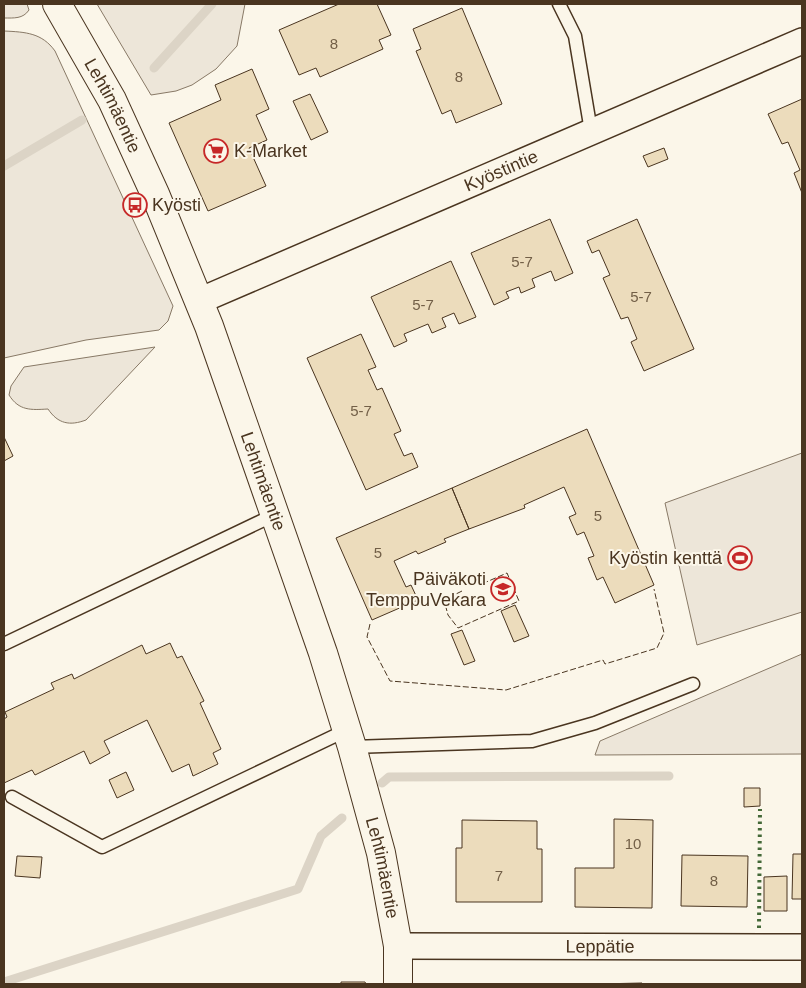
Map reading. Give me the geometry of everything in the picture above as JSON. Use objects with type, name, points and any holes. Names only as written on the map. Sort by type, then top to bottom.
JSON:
[{"type":"street","name":"Lehtimäentie","points":[[57,4],[112,100],[155,194],[199,301],[323,653],[350,738],[381,854],[398,946],[398,984]]},
{"type":"street","name":"Kyöstintie","points":[[199,301],[802,41]]},
{"type":"street","name":"Leppätie","points":[[398,946],[802,947]]},
{"type":"lane","points":[[559,4],[575,36],[591,132]]},
{"type":"lane","points":[[4,644],[274,515]]},
{"type":"lane","points":[[12,796],[102,847],[350,738],[532,741],[595,723],[693,684]]},
{"type":"shaded area","points":[[4,4],[27,4],[29,10],[27,13],[15,18],[4,18]]},
{"type":"shaded area","points":[[97,4],[245,4],[237,46],[216,69],[192,85],[176,91],[151,95]]},
{"type":"shaded area","points":[[4,31],[19,32],[39,37],[45,40],[55,51],[173,306],[168,321],[159,330],[86,340],[4,358]]},
{"type":"shaded area","points":[[155,347],[86,420],[75,423],[60,421],[48,409],[21,407],[9,395],[11,386],[24,367]]},
{"type":"shaded area","name":"Kyöstin kenttä","points":[[802,453],[802,612],[697,645],[665,503]]},
{"type":"shaded area","points":[[802,654],[802,754],[595,755],[600,741]]},
{"type":"building","points":[[339,4],[377,4],[391,35],[379,40],[383,49],[320,77],[316,68],[299,75],[279,30]]},
{"type":"building","points":[[462,8],[502,104],[456,123],[451,110],[442,114],[416,51],[421,49],[413,29]]},
{"type":"building","points":[[252,69],[269,109],[256,115],[267,140],[249,148],[266,186],[208,211],[169,123],[221,100],[215,85]]},
{"type":"building","points":[[310,94],[328,132],[311,140],[293,101]]},
{"type":"building","points":[[802,99],[802,193],[794,173],[800,170],[788,142],[782,144],[768,114]]},
{"type":"building","points":[[664,148],[668,159],[648,167],[643,156]]},
{"type":"building","points":[[550,219],[573,273],[555,281],[551,271],[532,279],[535,287],[521,293],[519,287],[506,292],[509,298],[494,305],[471,253]]},
{"type":"building","points":[[637,219],[694,349],[644,371],[631,342],[637,339],[628,317],[621,319],[603,278],[610,275],[599,250],[592,253],[587,241]]},
{"type":"building","points":[[451,261],[476,317],[459,324],[454,313],[442,318],[446,327],[432,333],[428,324],[404,334],[407,341],[394,347],[371,297]]},
{"type":"building","points":[[361,334],[376,367],[368,370],[377,390],[382,388],[401,431],[394,434],[404,456],[412,453],[418,467],[366,490],[307,358]]},
{"type":"building","points":[[587,429],[654,585],[615,603],[603,577],[597,580],[588,558],[594,556],[584,532],[577,535],[569,517],[576,514],[564,487],[524,505],[525,508],[469,529],[452,488]]},
{"type":"building","points":[[4,437],[13,456],[4,461]]},
{"type":"building","points":[[452,488],[469,529],[444,539],[446,542],[418,554],[416,551],[394,561],[406,587],[411,585],[418,600],[372,620],[336,538]]},
{"type":"building","points":[[515,605],[529,636],[514,642],[501,611]]},
{"type":"building","points":[[462,630],[475,661],[464,665],[451,634]]},
{"type":"building","points":[[170,643],[177,658],[182,656],[204,701],[200,703],[221,749],[213,753],[218,764],[193,776],[189,764],[172,772],[147,720],[104,741],[110,753],[90,764],[84,751],[35,775],[32,770],[4,783],[4,719],[7,717],[5,712],[54,689],[51,683],[72,674],[74,679],[142,645],[146,654]]},
{"type":"building","points":[[126,772],[134,790],[117,798],[109,780]]},
{"type":"building","points":[[744,788],[760,788],[760,806],[744,807]]},
{"type":"building","points":[[614,819],[653,820],[652,908],[575,907],[575,868],[614,868]]},
{"type":"building","points":[[462,820],[537,821],[537,849],[542,849],[542,902],[456,902],[456,848],[462,848]]},
{"type":"building","points":[[793,854],[802,854],[802,899],[792,899]]},
{"type":"building","points":[[682,855],[748,856],[747,907],[681,906]]},
{"type":"building","points":[[17,856],[42,857],[40,878],[15,876]]},
{"type":"building","points":[[787,876],[787,911],[764,911],[764,877]]},
{"type":"building","points":[[341,982],[365,982],[366,984],[341,984]]},
{"type":"building","points":[[642,983],[642,984],[597,984]]},
{"type":"waterway","points":[[154,68],[212,4]]},
{"type":"waterway","points":[[4,166],[82,120]]},
{"type":"waterway","points":[[382,783],[389,777],[669,776]]},
{"type":"waterway","points":[[4,982],[298,889],[321,836],[342,818]]},
{"type":"hedge","points":[[759,928],[760,809]]},
{"type":"fence","points":[[462,591],[444,600],[448,615],[458,628],[519,601],[507,573],[484,583]]},
{"type":"fence","points":[[370,624],[367,637],[390,681],[506,690],[603,660],[605,664],[657,648],[664,633],[654,589]]},
{"type":"place","name":"K-Market","points":[[216,151]]},
{"type":"place","name":"Kyösti","points":[[135,205]]},
{"type":"place","name":"Kyöstin kenttä","points":[[740,558]]},
{"type":"place","name":"Päiväkoti TemppuVekara","points":[[503,589]]}]
